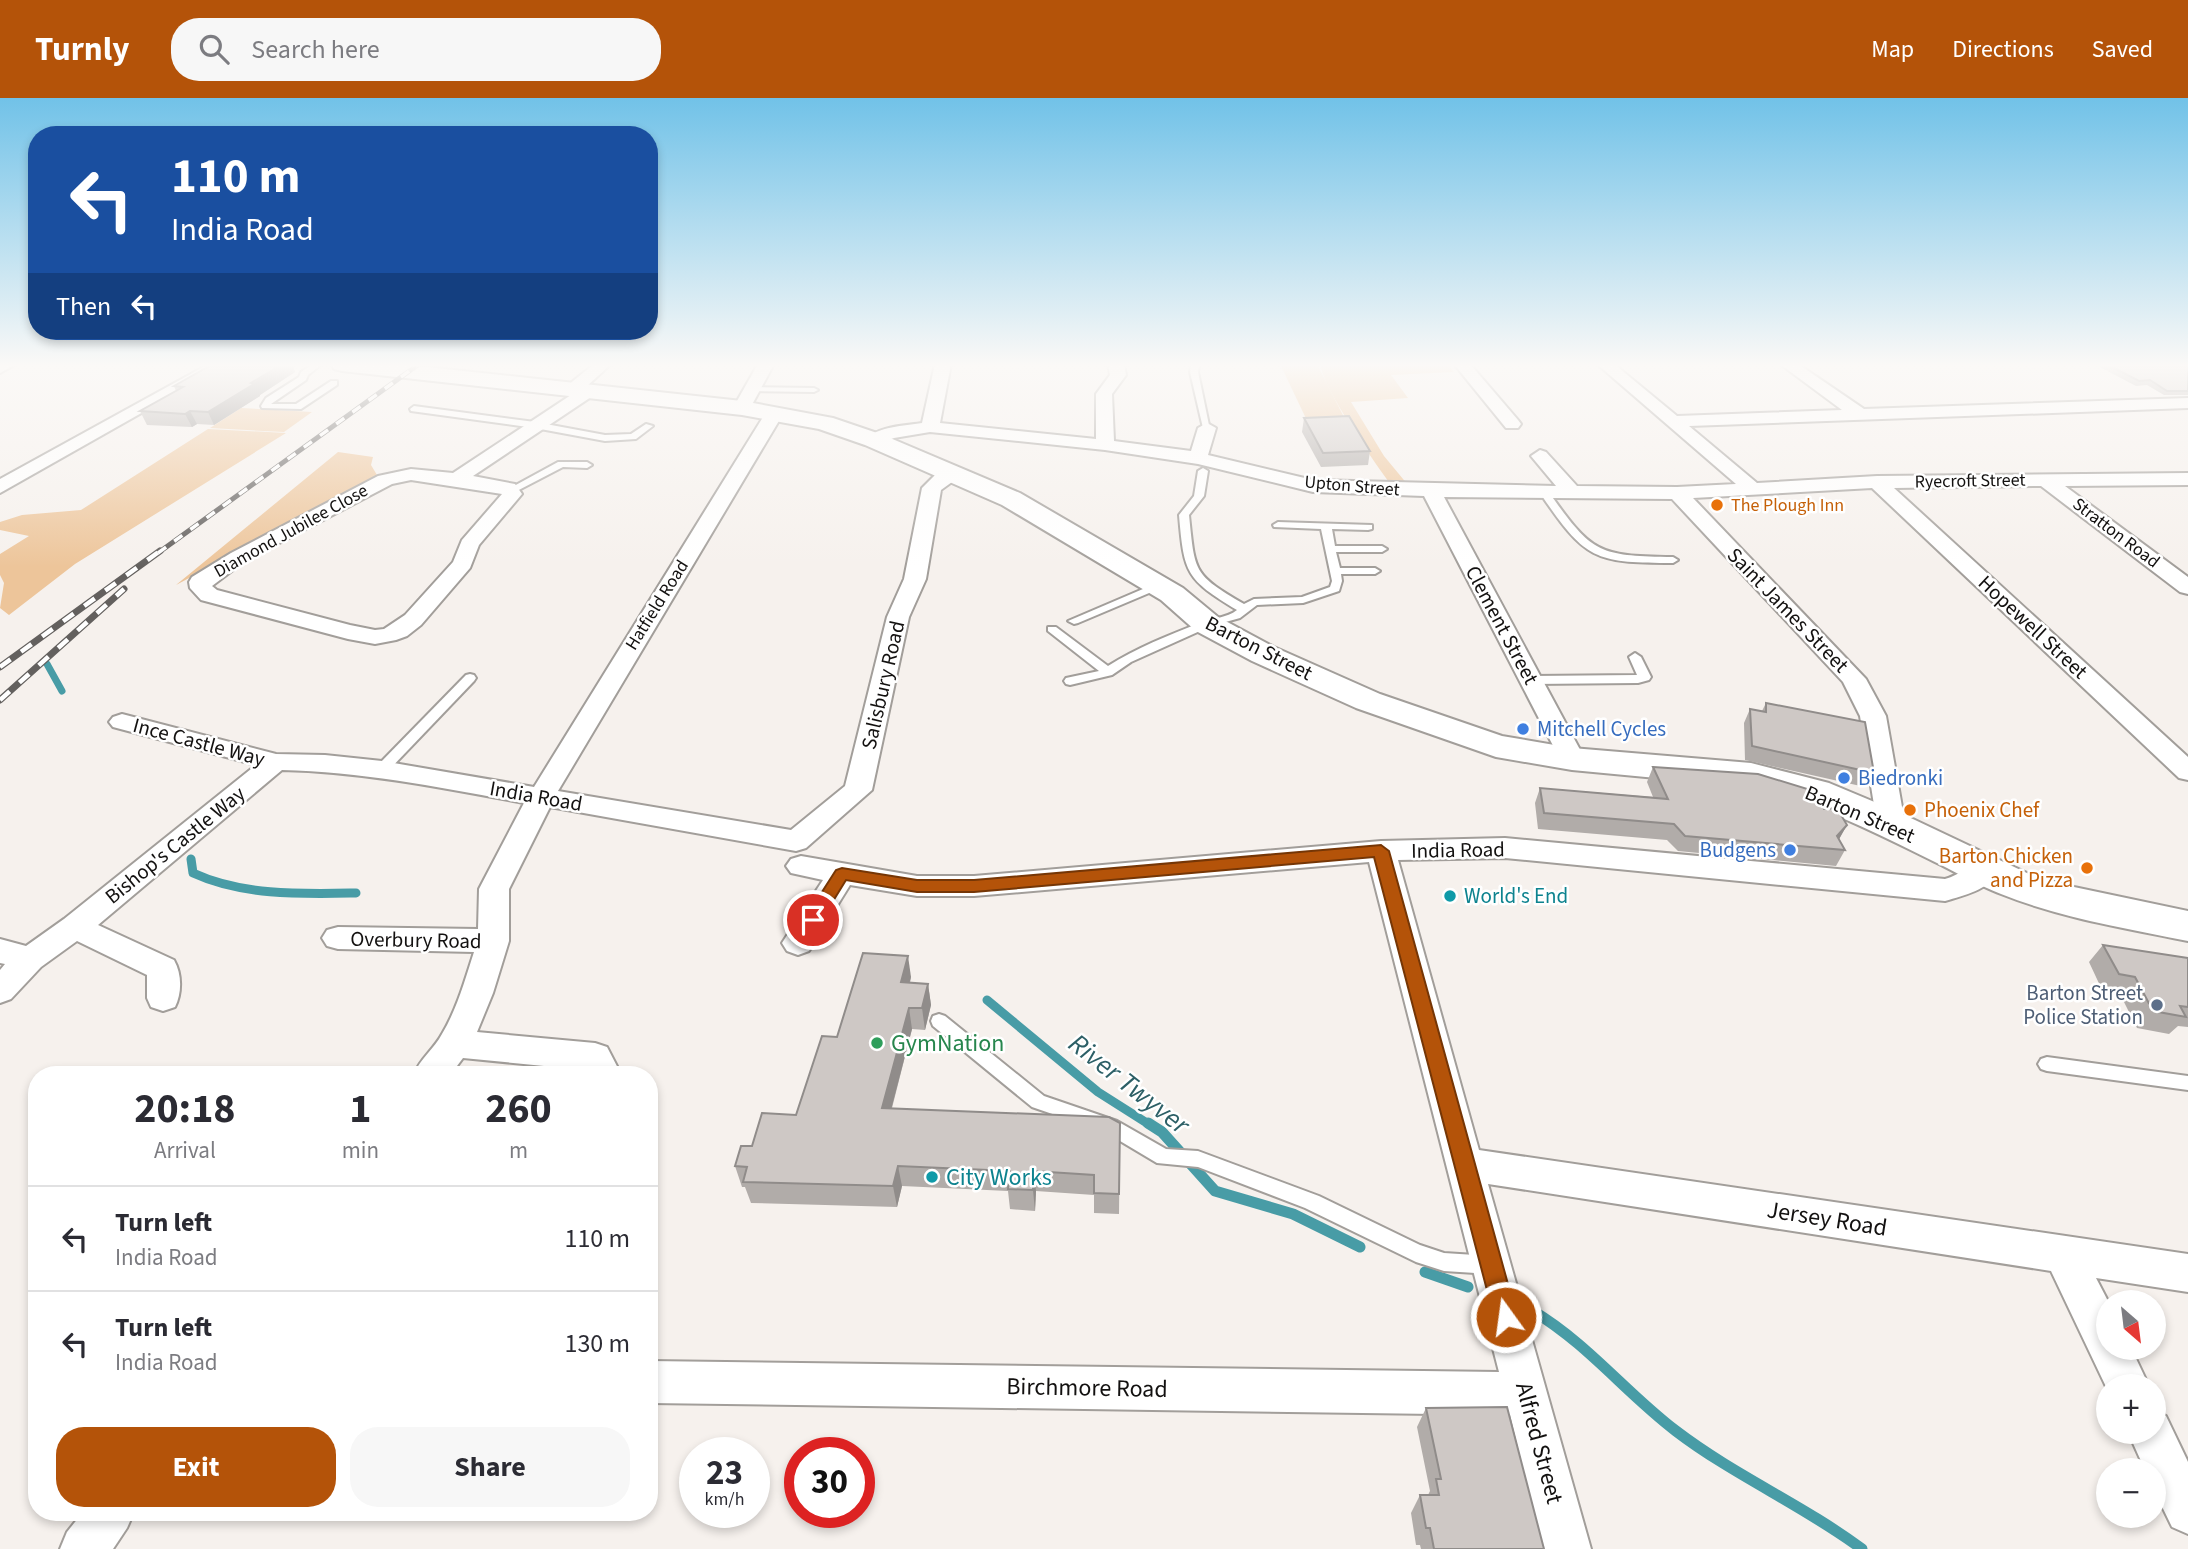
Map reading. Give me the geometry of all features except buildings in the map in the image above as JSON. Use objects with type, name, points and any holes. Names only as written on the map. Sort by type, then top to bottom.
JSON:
[{"type":"main road","name":"Barton Street","points":[[850,432],[1011,499],[1157,586],[1207,624],[1263,654],[1368,701],[1496,746],[1572,759],[1751,775],[1816,792],[1891,824],[1985,871],[2072,902],[2188,926]]},
{"type":"street","points":[[0,487],[98,432]]},
{"type":"street","points":[[456,479],[525,432]]},
{"type":"street","name":"Hatfield Road","points":[[541,797],[741,432]]},
{"type":"street","name":"Upton Street","points":[[874,440],[899,432]]},
{"type":"street","name":"Upton Street","points":[[976,432],[1105,445],[1313,486],[1545,493],[1677,493],[1752,488]]},
{"type":"street","points":[[1105,432],[1105,445]]},
{"type":"street","points":[[1200,465],[1206,432]]},
{"type":"street","points":[[1686,432],[1752,488]]},
{"type":"street","points":[[1540,456],[1573,493]]},
{"type":"street","name":"Diamond Jubilee Close","points":[[406,474],[456,479],[510,491],[511,497],[469,544],[463,564],[413,620],[399,631],[375,637],[348,632],[209,595],[201,588],[200,582],[238,557],[385,480],[406,474]]},
{"type":"street","name":"Salisbury Road","points":[[798,854],[858,790],[898,617],[915,579],[932,488],[942,479],[954,474]]},
{"type":"street","name":"Stratton Road","points":[[2044,479],[2188,587]]},
{"type":"street","name":"Ryecroft Street","points":[[1752,488],[1877,482],[2188,480]]},
{"type":"street","name":"Hopewell Street","points":[[1877,482],[2188,772]]},
{"type":"street","name":"Clement Street","points":[[1431,491],[1572,759]]},
{"type":"street","name":"Saint James Street","points":[[1677,493],[1854,679],[1872,716],[1891,824]]},
{"type":"street","name":"Ince Castle Way","points":[[122,722],[276,762]]},
{"type":"street","name":"India Road","points":[[276,762],[325,763],[382,769],[541,797],[798,854],[842,874],[917,886],[974,886],[1381,851],[1505,848],[1945,890],[1955,888],[1985,871]]},
{"type":"street","name":"Bishop's Castle Way","points":[[0,990],[30,959],[75,927],[276,762]]},
{"type":"street","name":"Overbury Road","points":[[437,1066],[455,1044],[477,993],[493,942],[494,889],[541,797]]},
{"type":"street","name":"Alfred Street","points":[[1381,851],[1567,1549]]},
{"type":"street","points":[[798,943],[842,874]]},
{"type":"street","points":[[75,927],[163,969],[163,998]]},
{"type":"street","name":"Overbury Road","points":[[338,938],[493,942]]},
{"type":"street","points":[[0,951],[30,959]]},
{"type":"street","points":[[455,1044],[595,1057],[600,1066]]},
{"type":"street","name":"Jersey Road","points":[[1466,1164],[2188,1273]]},
{"type":"street","points":[[2064,1255],[2096,1320]]},
{"type":"street","name":"Birchmore Road","points":[[658,1382],[1525,1394]]},
{"type":"street","points":[[2156,1444],[2188,1511]]},
{"type":"street","points":[[84,1549],[104,1521]]},
{"type":"lane","points":[[575,432],[618,439],[642,432]]},
{"type":"lane","points":[[510,491],[561,464],[587,465]]},
{"type":"lane","points":[[1200,465],[1199,496],[1184,515],[1188,563],[1197,580],[1244,610]]},
{"type":"lane","points":[[1545,493],[1570,530],[1596,553],[1618,560],[1673,560]]},
{"type":"lane","points":[[1278,525],[1368,527]]},
{"type":"lane","points":[[1070,681],[1108,672],[1127,659],[1207,624],[1236,616],[1254,603],[1303,600],[1335,589],[1332,549],[1326,527]]},
{"type":"lane","points":[[1332,549],[1382,549]]},
{"type":"lane","points":[[1335,571],[1375,571]]},
{"type":"lane","points":[[1074,621],[1157,586]]},
{"type":"lane","points":[[1052,629],[1108,672]]},
{"type":"lane","points":[[1532,680],[1638,680],[1645,677],[1635,657]]},
{"type":"lane","points":[[382,769],[470,678]]},
{"type":"lane","points":[[939,1021],[1038,1102],[1111,1126],[1163,1157],[1198,1159],[1312,1202],[1416,1253],[1444,1262],[1492,1265]]},
{"type":"lane","points":[[2047,1064],[2188,1083]]},
{"type":"shaded area","points":[[204,432],[286,433],[75,564],[9,615],[0,608],[4,583],[0,575],[0,554],[29,536],[0,530],[0,522],[22,515],[81,510]]},
{"type":"shaded area","points":[[1355,432],[1369,432],[1384,456],[1408,485],[1392,486]]},
{"type":"shaded area","points":[[338,452],[373,457],[371,465],[380,480],[324,506],[176,585]]},
{"type":"waterway","points":[[47,664],[62,691]]},
{"type":"waterway","points":[[191,859],[193,873],[232,886],[273,892],[356,893]]},
{"type":"waterway","name":"River Twyver","points":[[987,1000],[1098,1092],[1150,1125]]},
{"type":"waterway","name":"River Twyver","points":[[1148,1123],[1162,1132],[1215,1191],[1293,1214],[1360,1247]]},
{"type":"waterway","points":[[1425,1272],[1468,1287]]},
{"type":"waterway","points":[[1533,1311],[1572,1338],[1676,1431],[1862,1549]]},
{"type":"railway","points":[[158,553],[325,432]]},
{"type":"railway","points":[[0,667],[160,551]]},
{"type":"railway","points":[[0,700],[124,589]]},
{"type":"place","name":"The Plough Inn","points":[[1717,505]]},
{"type":"place","name":"Mitchell Cycles","points":[[1523,729]]},
{"type":"place","name":"Biedronki","points":[[1844,778]]},
{"type":"place","name":"Phoenix Chef","points":[[1910,810]]},
{"type":"place","name":"Budgens","points":[[1790,850]]},
{"type":"place","name":"Barton Chicken and Pizza","points":[[2087,868]]},
{"type":"place","name":"World's End","points":[[1450,896]]},
{"type":"place","name":"Barton Street Police Station","points":[[2157,1005]]},
{"type":"place","name":"GymNation","points":[[877,1043]]},
{"type":"place","name":"City Works","points":[[932,1177]]},
{"type":"route","points":[[813,920],[842,874],[917,886],[974,886],[1381,851],[1506,1317]]}]
